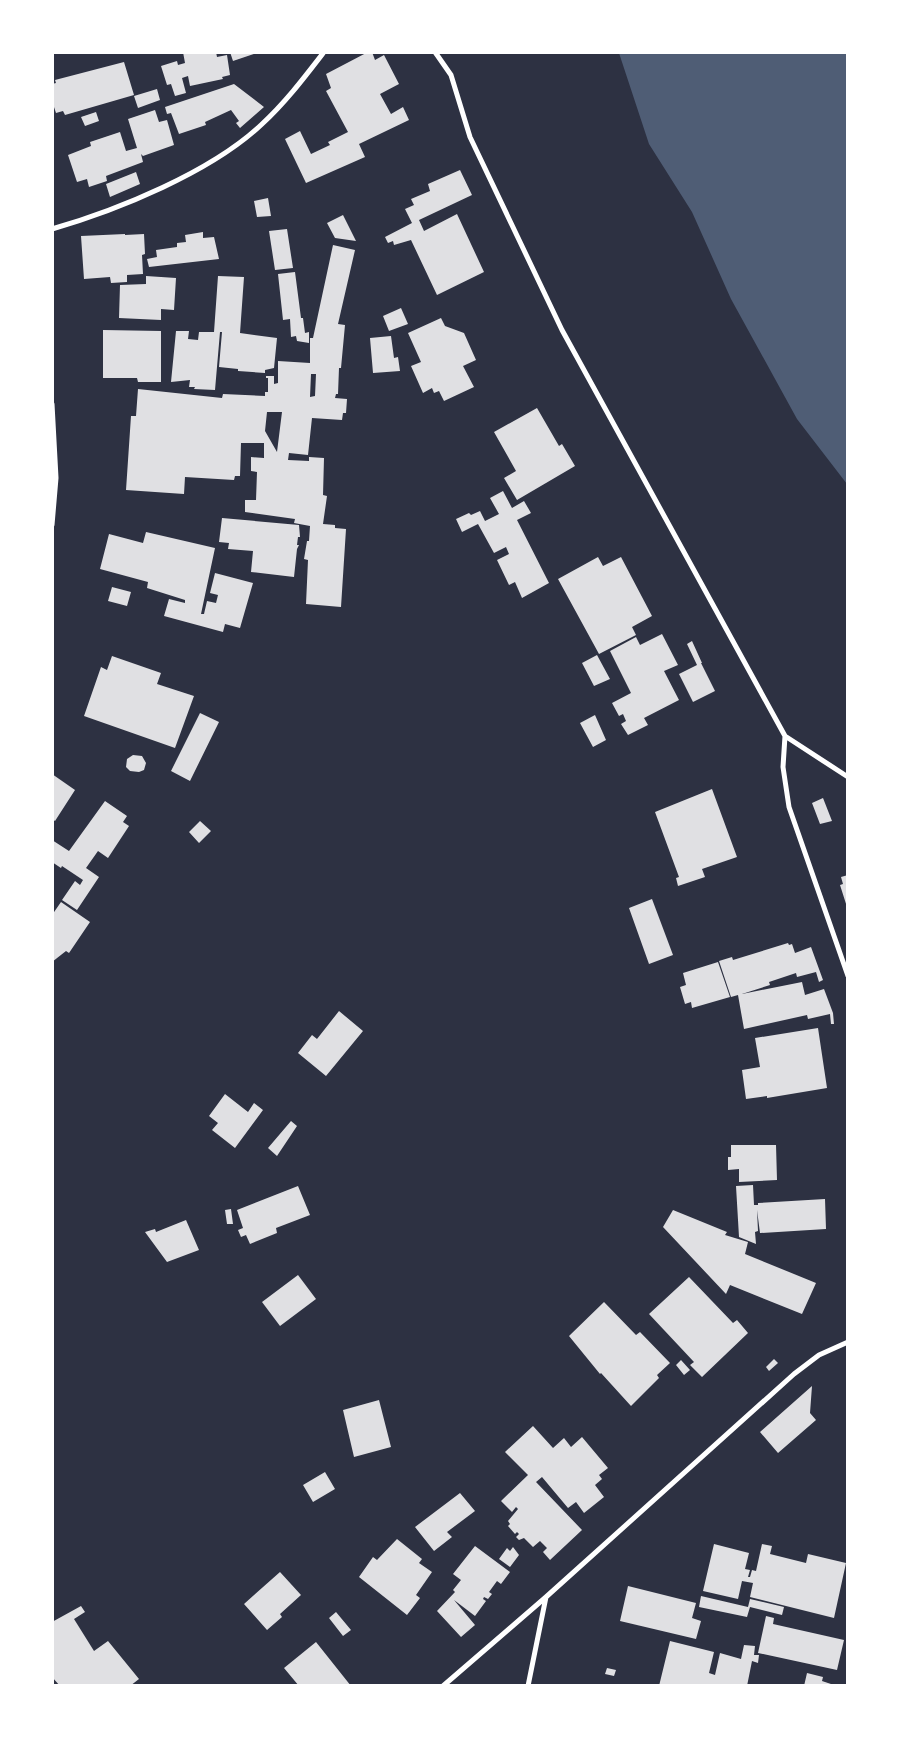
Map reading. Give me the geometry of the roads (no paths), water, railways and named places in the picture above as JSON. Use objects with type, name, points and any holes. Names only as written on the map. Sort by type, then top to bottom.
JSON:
[{"type":"street","points":[[52,229],[167,186],[235,147],[261,126],[291,94],[324,52]]},
{"type":"street","points":[[435,52],[451,75],[470,137],[562,330],[785,736],[848,777]]},
{"type":"street","points":[[52,404],[55,424],[56,478],[52,525]]},
{"type":"street","points":[[785,736],[783,767],[789,807],[848,976]]},
{"type":"street","points":[[443,1686],[546,1597],[794,1374],[819,1355],[848,1342]]},
{"type":"street","points":[[528,1686],[546,1597]]},
{"type":"water","points":[[619,53],[847,53],[847,484],[797,419],[731,299],[692,212],[649,144]]}]
